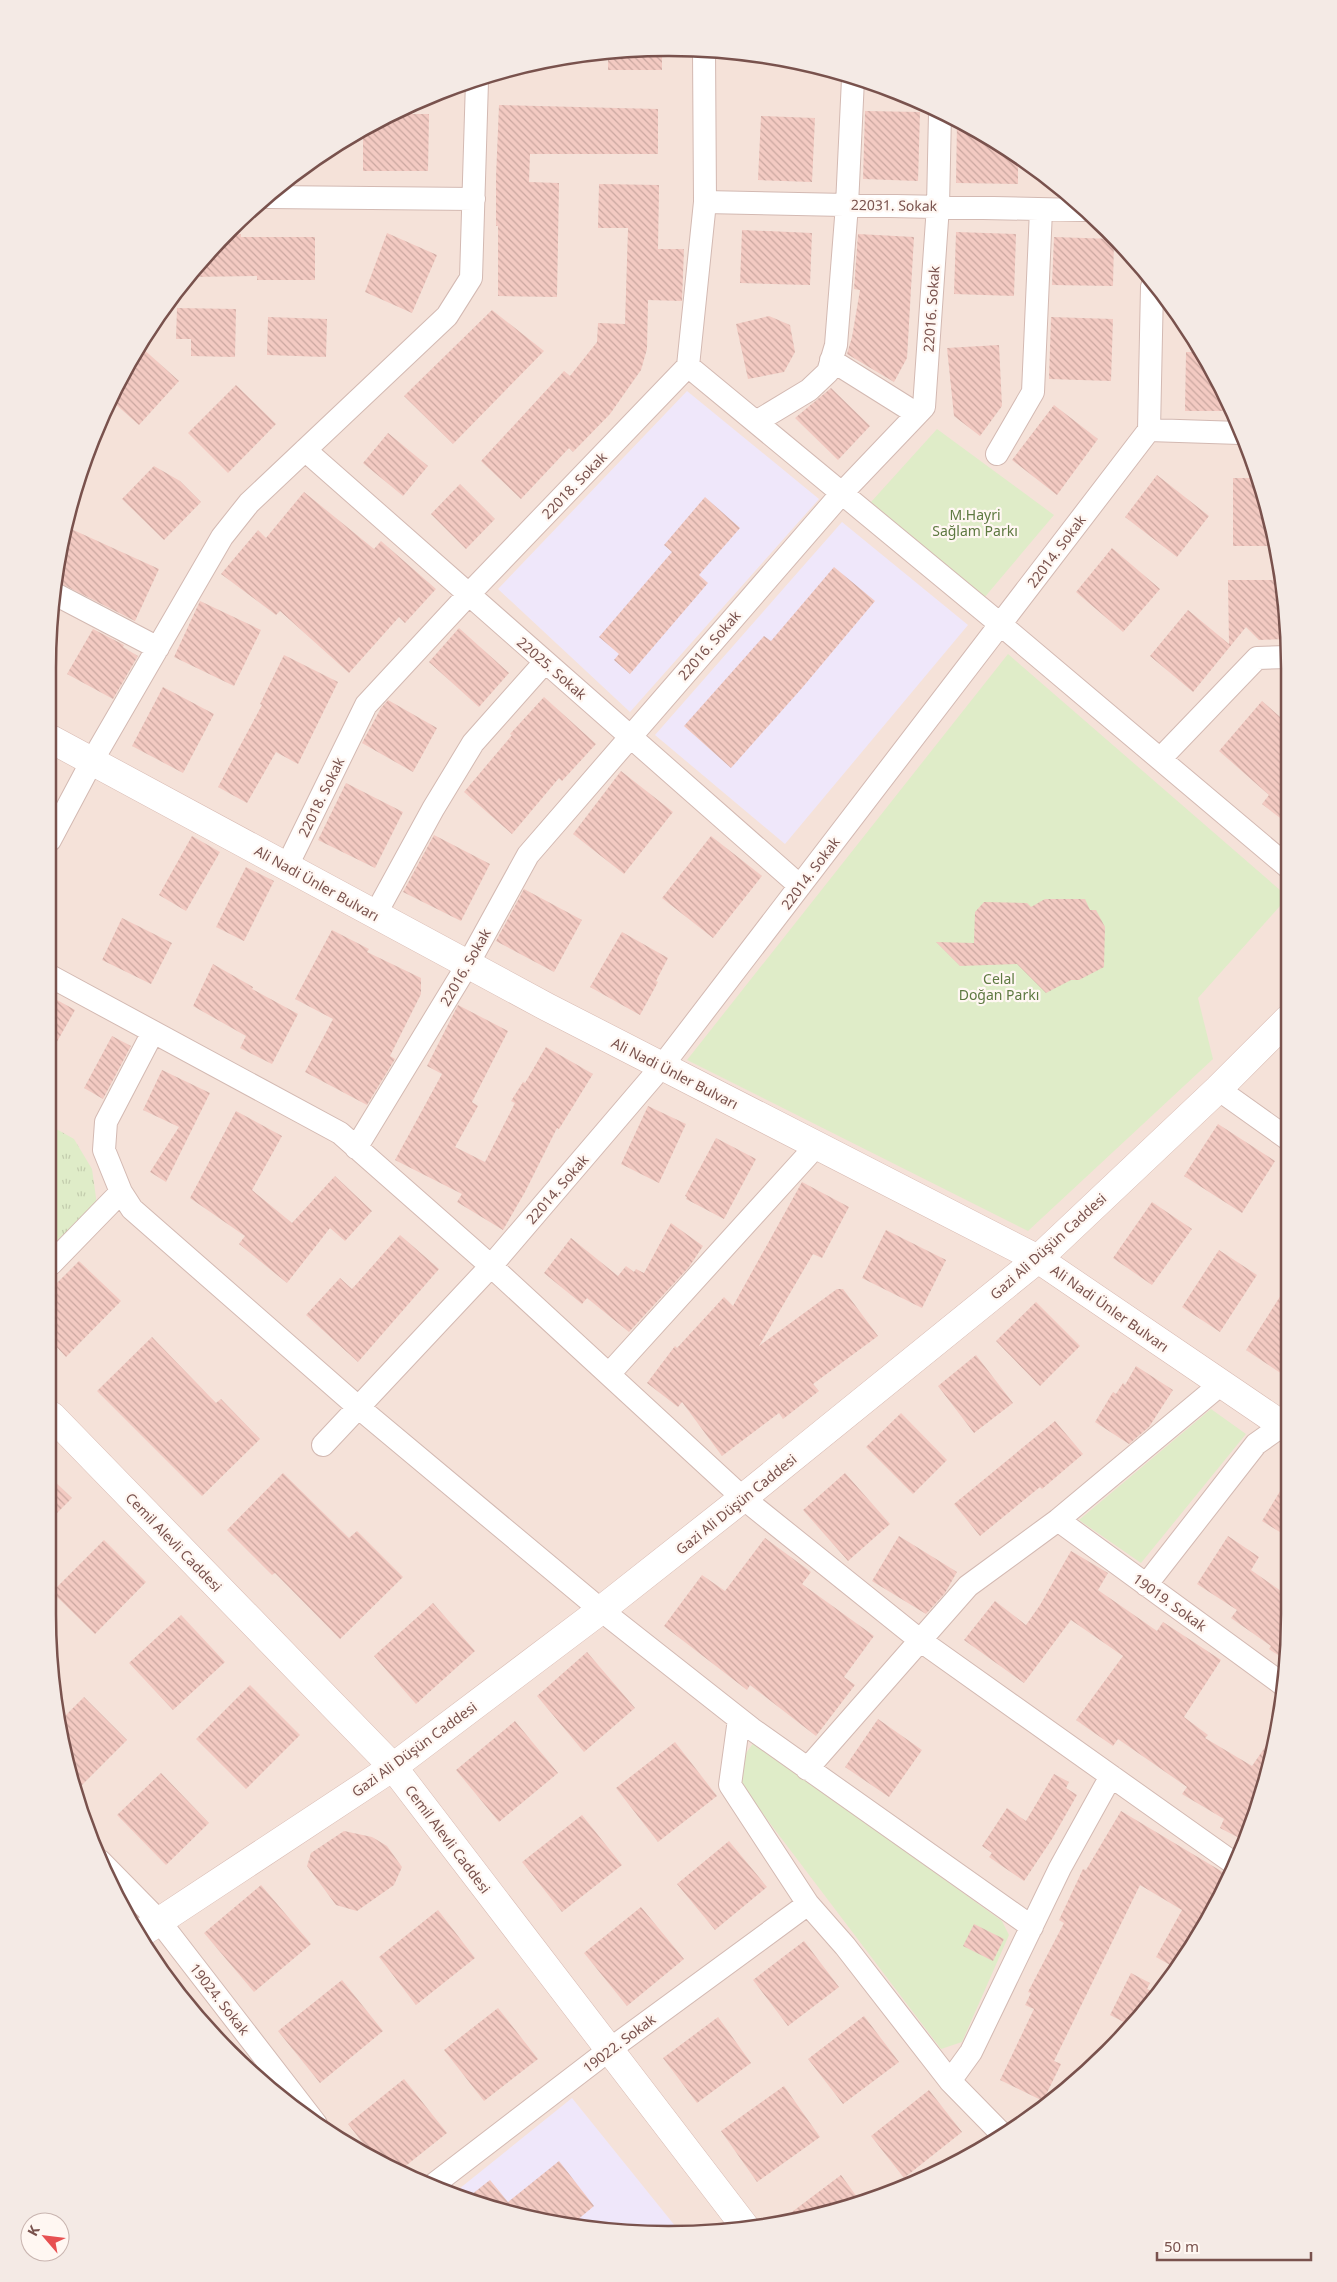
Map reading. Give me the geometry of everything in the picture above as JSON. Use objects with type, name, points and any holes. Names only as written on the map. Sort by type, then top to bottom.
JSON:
[{"type":"street","points":[[704,58],[705,202],[688,366],[1000,624],[1281,861]]},
{"type":"street","points":[[756,422],[809,390],[828,372],[836,344],[847,205],[853,85]]},
{"type":"street","points":[[56,829],[92,761],[222,537],[249,504],[446,316],[471,278],[477,87]]},
{"type":"street","name":"22016. Sokak","points":[[356,1148],[468,964],[528,855],[842,493],[924,406],[938,206],[940,119]]},
{"type":"street","points":[[279,197],[474,199]]},
{"type":"street","name":"22031. Sokak","points":[[705,202],[1074,210]]},
{"type":"street","points":[[997,454],[1033,392],[1041,210]]},
{"type":"street","points":[[1152,293],[1149,430],[1233,433]]},
{"type":"street","points":[[831,360],[917,414]]},
{"type":"street","name":"22018. Sokak","points":[[287,866],[366,705],[469,594],[688,366]]},
{"type":"street","name":"22014. Sokak","points":[[323,1445],[491,1266],[662,1066],[1149,430]]},
{"type":"street","name":"22025. Sokak","points":[[305,450],[800,886]]},
{"type":"street","points":[[60,596],[158,648]]},
{"type":"street","points":[[1160,759],[1257,658],[1280,657]]},
{"type":"street","points":[[375,915],[433,809],[473,743],[545,662]]},
{"type":"street","name":"Ali Nadi Ünler Bulvarı","points":[[56,742],[468,964],[1038,1259],[1221,1384],[1281,1421]]},
{"type":"street","points":[[56,979],[340,1133],[491,1266],[743,1498],[921,1641],[1229,1860]]},
{"type":"street","name":"Gazi Ali Düşün Caddesi","points":[[150,1928],[393,1767],[601,1610],[743,1498],[1038,1259],[1218,1089],[1281,1026]]},
{"type":"street","points":[[153,1032],[106,1122],[104,1150],[121,1192],[132,1209],[358,1407],[601,1610],[739,1719],[1032,1927]]},
{"type":"street","points":[[1218,1089],[1281,1134]]},
{"type":"street","points":[[609,1374],[816,1145]]},
{"type":"street","points":[[56,1259],[121,1192]]},
{"type":"street","points":[[807,1768],[968,1586],[1058,1520],[1221,1384]]},
{"type":"street","name":"Cemil Alevli Caddesi","points":[[56,1420],[393,1767],[609,2050],[734,2222]]},
{"type":"street","points":[[1146,1585],[1256,1444],[1281,1427]]},
{"type":"street","name":"19019. Sokak","points":[[1058,1520],[1277,1680]]},
{"type":"street","points":[[739,1719],[730,1785],[808,1904],[845,1946],[950,2080],[998,2130]]},
{"type":"street","points":[[950,2080],[971,2052],[1060,1868],[1111,1776]]},
{"type":"street","name":"19024. Sokak","points":[[123,1892],[150,1928],[289,2094]]},
{"type":"street","name":"19022. Sokak","points":[[439,2181],[609,2050],[808,1904]]},
{"type":"shaded area","points":[[668,56],[748,61],[788,68],[827,77],[903,103],[975,138],[1009,159],[1072,208],[1101,236],[1129,265],[1178,328],[1199,362],[1234,434],[1260,510],[1276,589],[1281,668],[1281,1614],[1279,1654],[1276,1693],[1269,1733],[1260,1772],[1248,1810],[1218,1884],[1178,1954],[1129,2017],[1072,2074],[1009,2123],[975,2144],[903,2179],[827,2205],[748,2221],[709,2224],[668,2226],[589,2221],[510,2205],[434,2179],[398,2163],[328,2123],[265,2074],[208,2017],[159,1954],[138,1920],[103,1848],[77,1772],[61,1693],[56,1614],[56,668],[58,628],[61,589],[68,549],[77,510],[89,472],[119,398],[159,328],[208,265],[236,236],[265,208],[328,159],[362,138],[434,103],[510,77],[549,68],[589,61]]},
{"type":"shaded area","points":[[687,391],[819,499],[630,712],[498,589]]},
{"type":"shaded area","points":[[842,522],[968,625],[785,844],[655,735]]},
{"type":"shaded area","points":[[572,2098],[675,2226],[589,2221],[510,2205],[460,2188]]},
{"type":"green space","name":"M.Hayri Sağlam Parkı","points":[[937,429],[1054,515],[984,598],[871,502]]},
{"type":"green space","name":"Celal Doğan Parkı","points":[[1008,654],[1281,891],[1281,905],[1198,998],[1213,1059],[1028,1231],[687,1060]]},
{"type":"green space","points":[[56,1129],[74,1139],[92,1169],[97,1205],[56,1242]]},
{"type":"green space","points":[[1211,1409],[1246,1434],[1141,1563],[1079,1520]]},
{"type":"green space","points":[[754,1742],[1002,1921],[1009,1935],[962,2042],[941,2049],[738,1781],[744,1756]]},
{"type":"building","points":[[662,56],[662,70],[608,70],[608,60]]},
{"type":"building","points":[[499,105],[658,109],[658,154],[530,154],[529,182],[559,183],[557,297],[498,296],[496,177]]},
{"type":"building","points":[[865,111],[920,112],[918,181],[863,179]]},
{"type":"building","points":[[409,114],[429,114],[428,171],[363,171],[363,137]]},
{"type":"building","points":[[761,116],[815,118],[812,182],[758,180]]},
{"type":"building","points":[[957,128],[1018,166],[1018,184],[956,183]]},
{"type":"building","points":[[599,184],[659,185],[658,249],[684,249],[682,301],[648,300],[647,349],[641,370],[610,414],[573,452],[569,448],[521,499],[481,461],[564,371],[570,376],[597,342],[598,323],[625,324],[628,228],[598,228]]},
{"type":"building","points":[[742,230],[812,233],[810,285],[740,283]]},
{"type":"building","points":[[956,232],[1016,234],[1014,296],[954,294]]},
{"type":"building","points":[[387,233],[437,255],[412,313],[365,292]]},
{"type":"building","points":[[238,234],[241,234],[241,237],[315,237],[315,280],[257,280],[257,276],[198,277]]},
{"type":"building","points":[[858,234],[914,237],[907,358],[894,382],[847,354],[852,337],[860,290],[854,289]]},
{"type":"building","points":[[1054,237],[1104,239],[1114,249],[1113,286],[1052,285]]},
{"type":"building","points":[[177,308],[236,309],[235,357],[191,356],[191,339],[176,339]]},
{"type":"building","points":[[492,310],[544,351],[453,444],[404,396]]},
{"type":"building","points":[[769,316],[790,325],[795,352],[784,372],[748,379],[736,324]]},
{"type":"building","points":[[268,317],[327,319],[326,357],[267,355]]},
{"type":"building","points":[[1051,317],[1113,319],[1111,381],[1049,379]]},
{"type":"building","points":[[999,345],[1002,406],[980,436],[954,416],[947,348]]},
{"type":"building","points":[[145,351],[179,381],[139,425],[116,405]]},
{"type":"building","points":[[1186,352],[1193,352],[1224,411],[1185,411]]},
{"type":"building","points":[[236,385],[276,424],[228,473],[188,433]]},
{"type":"building","points":[[831,388],[870,426],[838,460],[795,418]]},
{"type":"building","points":[[1054,405],[1098,439],[1057,495],[1012,460]]},
{"type":"building","points":[[388,433],[428,466],[403,496],[363,463]]},
{"type":"building","points":[[154,466],[180,481],[201,502],[164,540],[122,499]]},
{"type":"building","points":[[1157,475],[1209,516],[1177,557],[1125,517]]},
{"type":"building","points":[[1233,478],[1250,478],[1268,546],[1233,546]]},
{"type":"building","points":[[460,484],[495,519],[466,549],[431,514]]},
{"type":"building","points":[[304,492],[374,549],[381,541],[436,589],[405,623],[399,617],[349,673],[280,611],[276,615],[221,574],[258,530],[266,538]]},
{"type":"building","points":[[705,497],[740,528],[699,575],[708,583],[630,674],[614,660],[619,654],[599,637],[672,552],[664,545]]},
{"type":"building","points":[[72,530],[159,569],[135,621],[62,584]]},
{"type":"building","points":[[1112,548],[1160,589],[1123,632],[1076,592]]},
{"type":"building","points":[[834,567],[875,601],[802,688],[731,768],[684,726],[764,636],[771,641]]},
{"type":"building","points":[[1228,580],[1274,580],[1280,639],[1259,640],[1246,627],[1193,692],[1150,656],[1188,610],[1229,644]]},
{"type":"building","points":[[200,601],[261,630],[234,686],[174,657]]},
{"type":"building","points":[[459,628],[509,673],[479,707],[429,662]]},
{"type":"building","points":[[93,629],[124,645],[123,647],[138,656],[113,699],[67,674]]},
{"type":"building","points":[[284,655],[338,682],[298,764],[276,752],[247,803],[218,787],[262,705],[260,704]]},
{"type":"building","points":[[163,687],[214,714],[183,773],[132,746]]},
{"type":"building","points":[[544,697],[596,744],[562,781],[559,778],[512,834],[464,792],[512,735],[510,734]]},
{"type":"building","points":[[388,700],[437,728],[413,772],[362,743],[381,708]]},
{"type":"building","points":[[1262,701],[1281,718],[1281,819],[1262,804],[1269,795],[1219,751]]},
{"type":"building","points":[[621,771],[673,812],[624,874],[573,834]]},
{"type":"building","points":[[346,783],[403,812],[375,868],[318,840]]},
{"type":"building","points":[[434,835],[490,864],[461,921],[403,892]]},
{"type":"building","points":[[192,836],[220,852],[186,911],[159,895]]},
{"type":"building","points":[[711,836],[762,876],[713,938],[662,898]]},
{"type":"building","points":[[246,867],[274,881],[244,941],[216,927]]},
{"type":"building","points":[[524,889],[582,920],[554,972],[496,941]]},
{"type":"building","points":[[1045,899],[1085,899],[1090,910],[1096,910],[1105,927],[1104,967],[1079,980],[1071,980],[1046,993],[1017,964],[960,966],[936,942],[974,943],[975,912],[984,902],[1027,903],[1031,907]]},
{"type":"building","points":[[122,918],[172,943],[151,984],[102,960]]},
{"type":"building","points":[[332,930],[369,949],[367,952],[421,978],[421,994],[390,1056],[395,1059],[367,1105],[305,1072],[333,1019],[295,999]]},
{"type":"building","points":[[622,932],[668,958],[656,981],[658,982],[640,1015],[590,987]]},
{"type":"building","points":[[213,964],[253,987],[252,989],[298,1014],[272,1064],[240,1048],[246,1036],[193,1006]]},
{"type":"building","points":[[56,999],[75,1010],[56,1043]]},
{"type":"building","points":[[458,1005],[508,1031],[472,1102],[478,1106],[455,1147],[485,1162],[515,1103],[511,1101],[523,1082],[525,1083],[546,1047],[593,1074],[559,1129],[557,1128],[525,1192],[503,1230],[457,1202],[462,1194],[395,1160],[442,1074],[427,1066]]},
{"type":"building","points":[[112,1036],[131,1046],[103,1099],[84,1088]]},
{"type":"building","points":[[162,1070],[210,1093],[166,1182],[150,1172],[179,1127],[143,1110]]},
{"type":"building","points":[[648,1106],[686,1124],[659,1183],[621,1164]]},
{"type":"building","points":[[236,1111],[282,1136],[252,1190],[292,1223],[335,1176],[372,1211],[345,1241],[330,1228],[287,1283],[239,1244],[245,1236],[190,1198]]},
{"type":"building","points":[[1218,1124],[1275,1161],[1242,1213],[1184,1176]]},
{"type":"building","points":[[716,1138],[756,1159],[724,1219],[686,1199],[687,1197],[685,1196]]},
{"type":"building","points":[[802,1182],[849,1207],[822,1258],[813,1254],[759,1346],[837,1289],[843,1289],[878,1336],[813,1384],[819,1391],[783,1419],[779,1413],[722,1456],[682,1402],[678,1407],[647,1383],[675,1346],[677,1348],[724,1297],[733,1306]]},
{"type":"building","points":[[1152,1202],[1192,1229],[1152,1285],[1113,1258]]},
{"type":"building","points":[[671,1223],[703,1246],[689,1267],[629,1332],[587,1298],[582,1304],[544,1273],[571,1238],[618,1276],[626,1266],[634,1272],[636,1269],[644,1273]]},
{"type":"building","points":[[886,1230],[946,1260],[922,1308],[862,1278]]},
{"type":"building","points":[[400,1235],[439,1269],[358,1362],[306,1315],[340,1278],[352,1289]]},
{"type":"building","points":[[1219,1250],[1257,1275],[1220,1332],[1182,1307]]},
{"type":"building","points":[[79,1261],[121,1301],[66,1357],[56,1346],[56,1284]]},
{"type":"building","points":[[1281,1295],[1281,1373],[1246,1350]]},
{"type":"building","points":[[1036,1302],[1080,1346],[1040,1386],[996,1341]]},
{"type":"building","points":[[152,1337],[216,1403],[221,1399],[260,1439],[202,1496],[97,1391]]},
{"type":"building","points":[[976,1355],[1013,1403],[974,1433],[938,1386]]},
{"type":"building","points":[[1136,1366],[1173,1390],[1149,1427],[1129,1444],[1095,1422],[1113,1392],[1116,1394],[1123,1383],[1125,1385]]},
{"type":"building","points":[[901,1413],[947,1460],[913,1494],[866,1447]]},
{"type":"building","points":[[1055,1421],[1083,1454],[1042,1489],[1040,1487],[980,1536],[954,1504]]},
{"type":"building","points":[[283,1473],[349,1538],[357,1531],[403,1577],[340,1639],[275,1573],[272,1575],[227,1530]]},
{"type":"building","points":[[845,1473],[890,1524],[848,1561],[803,1510]]},
{"type":"building","points":[[56,1483],[72,1498],[56,1514]]},
{"type":"building","points":[[1281,1490],[1281,1533],[1262,1521]]},
{"type":"building","points":[[899,1536],[957,1572],[945,1593],[926,1614],[872,1581]]},
{"type":"building","points":[[1228,1536],[1259,1557],[1251,1570],[1281,1591],[1279,1656],[1269,1649],[1271,1646],[1231,1618],[1237,1610],[1197,1584]]},
{"type":"building","points":[[765,1538],[811,1572],[802,1584],[874,1636],[844,1677],[855,1685],[816,1736],[750,1685],[747,1690],[664,1626],[702,1575],[725,1591]]},
{"type":"building","points":[[104,1540],[146,1582],[95,1634],[56,1596],[56,1588]]},
{"type":"building","points":[[1071,1551],[1108,1573],[1098,1590],[1157,1631],[1163,1622],[1221,1660],[1184,1717],[1208,1735],[1205,1738],[1252,1766],[1266,1746],[1260,1772],[1238,1837],[1220,1828],[1224,1819],[1182,1794],[1187,1787],[1118,1739],[1113,1746],[1076,1720],[1123,1656],[1071,1620],[1024,1683],[964,1640],[995,1601],[1026,1625],[1040,1605]]},
{"type":"building","points":[[433,1603],[475,1651],[416,1704],[374,1656]]},
{"type":"building","points":[[181,1615],[225,1662],[173,1710],[129,1663]]},
{"type":"building","points":[[587,1652],[635,1708],[584,1752],[537,1696]]},
{"type":"building","points":[[250,1685],[300,1735],[246,1789],[196,1739]]},
{"type":"building","points":[[84,1697],[127,1740],[81,1786],[77,1772],[65,1716]]},
{"type":"building","points":[[878,1719],[922,1750],[889,1797],[845,1767]]},
{"type":"building","points":[[515,1721],[558,1773],[499,1822],[456,1770]]},
{"type":"building","points":[[675,1742],[717,1796],[658,1842],[616,1788]]},
{"type":"building","points":[[161,1773],[209,1823],[166,1865],[117,1815]]},
{"type":"building","points":[[1054,1774],[1069,1782],[1066,1788],[1077,1795],[1052,1839],[1024,1881],[989,1857],[992,1853],[982,1846],[1007,1808],[1026,1821]]},
{"type":"building","points":[[1121,1811],[1223,1872],[1199,1920],[1170,1965],[1156,1957],[1182,1910],[1140,1885],[1054,2061],[1061,2064],[1046,2095],[1040,2100],[1000,2080],[1034,2009],[1025,2005],[1031,1993],[1028,1992],[1064,1923],[1059,1920],[1083,1869],[1086,1870]]},
{"type":"building","points":[[582,1815],[622,1865],[562,1912],[522,1862]]},
{"type":"building","points":[[344,1831],[372,1837],[387,1846],[402,1867],[394,1885],[357,1911],[336,1905],[307,1866],[311,1853]]},
{"type":"building","points":[[729,1841],[767,1887],[715,1930],[677,1884]]},
{"type":"building","points":[[261,1885],[311,1944],[254,1992],[204,1933]]},
{"type":"building","points":[[641,1907],[684,1959],[627,2006],[584,1953]]},
{"type":"building","points":[[438,1910],[475,1958],[416,2005],[379,1957]]},
{"type":"building","points":[[974,1924],[1004,1939],[993,1961],[963,1946]]},
{"type":"building","points":[[804,1941],[839,1987],[788,2026],[753,1980]]},
{"type":"building","points":[[1131,1973],[1150,1983],[1147,1989],[1150,1991],[1124,2022],[1110,2015]]},
{"type":"building","points":[[342,1980],[383,2031],[320,2083],[278,2031]]},
{"type":"building","points":[[498,2008],[538,2059],[484,2101],[444,2050]]},
{"type":"building","points":[[864,2016],[899,2062],[843,2104],[808,2059]]},
{"type":"building","points":[[718,2017],[751,2063],[697,2103],[663,2058]]},
{"type":"building","points":[[404,2079],[447,2133],[405,2166],[365,2145],[348,2124]]},
{"type":"building","points":[[784,2086],[820,2137],[757,2182],[721,2131]]},
{"type":"building","points":[[929,2090],[962,2132],[904,2178],[871,2136]]},
{"type":"building","points":[[559,2161],[594,2206],[578,2219],[510,2205],[473,2193],[490,2180],[508,2202]]},
{"type":"building","points":[[841,2175],[856,2196],[827,2205],[790,2214]]}]
